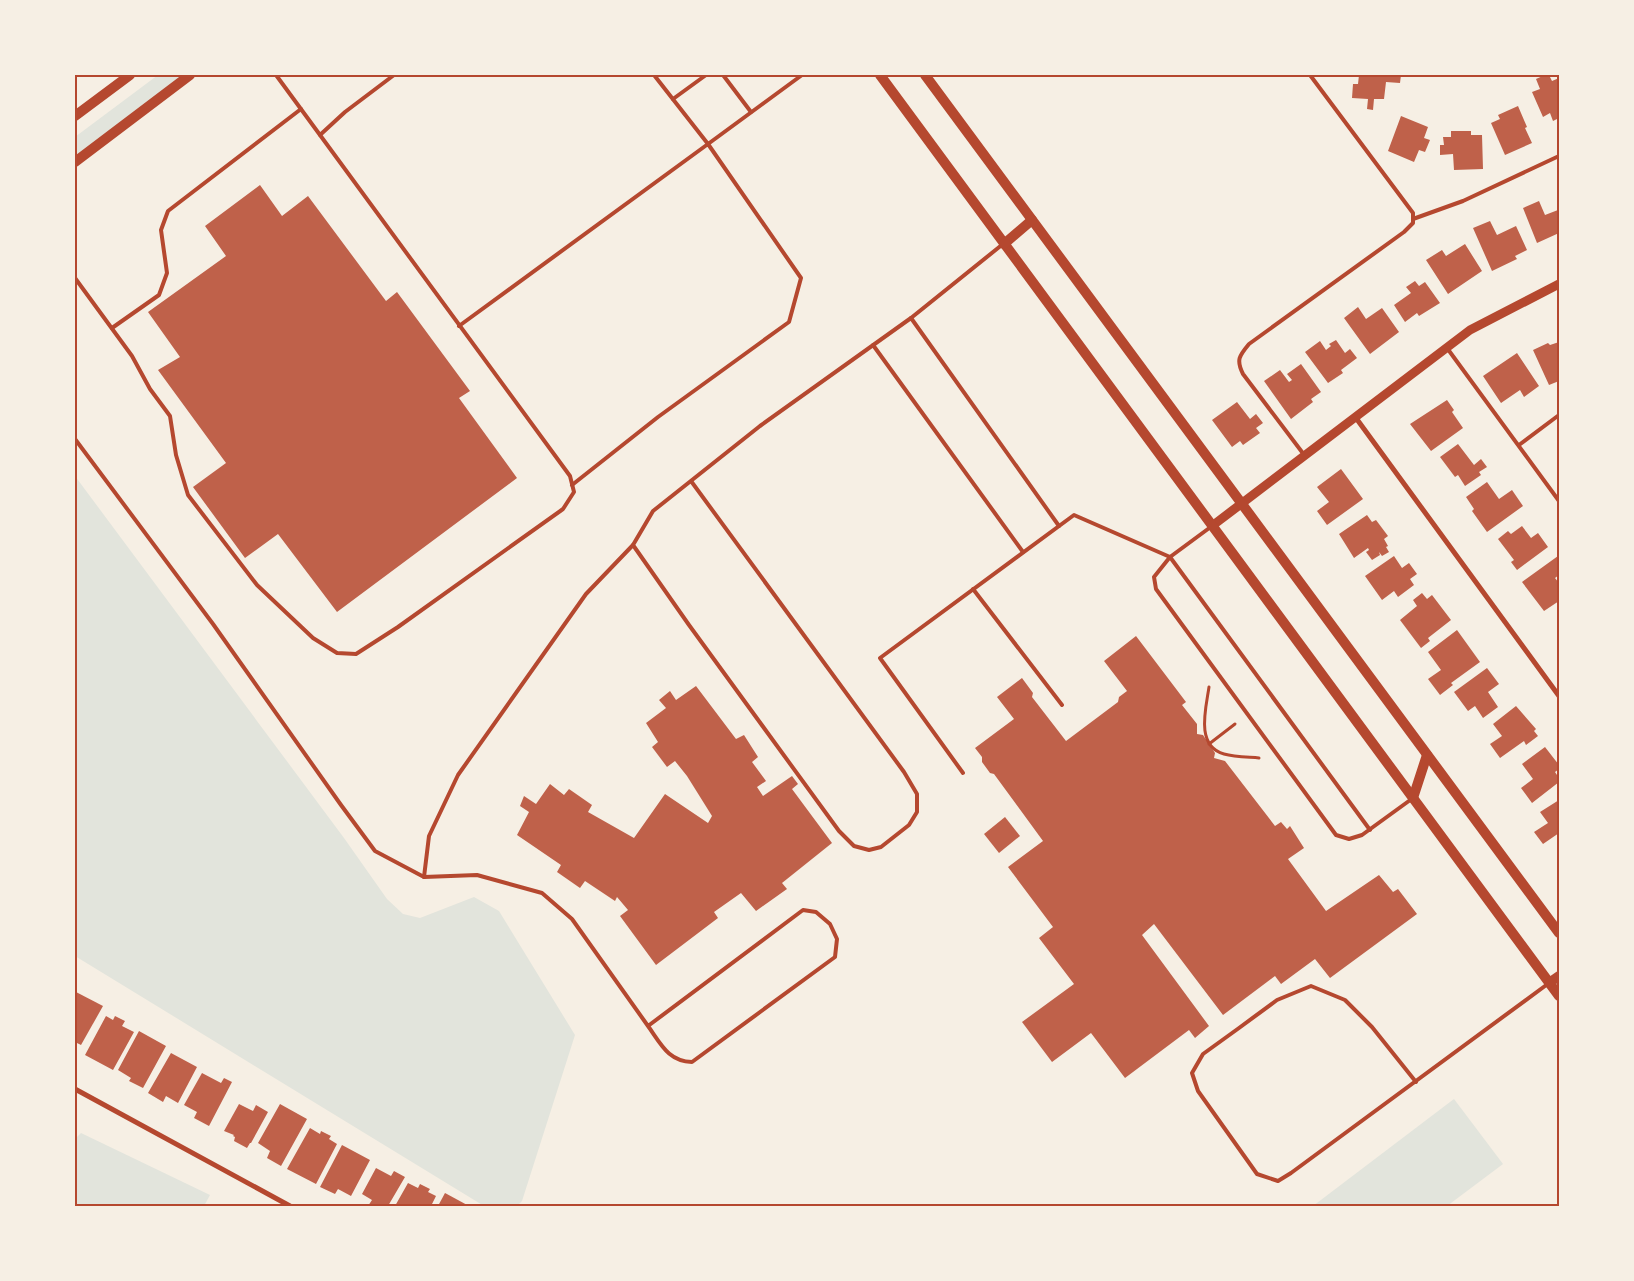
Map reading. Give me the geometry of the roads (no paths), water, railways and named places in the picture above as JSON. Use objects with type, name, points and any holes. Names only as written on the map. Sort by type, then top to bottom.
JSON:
[{"type":"main road","points":[[75,116],[130,75]]},
{"type":"main road","points":[[75,162],[190,75]]},
{"type":"main road","points":[[880,75],[1559,996]]},
{"type":"main road","points":[[926,75],[1559,933]]},
{"type":"main road","points":[[1004,244],[1032,220]]},
{"type":"main road","points":[[1413,798],[1428,755]]},
{"type":"main road","points":[[1549,983],[1559,976]]},
{"type":"street","points":[[1212,526],[1470,330],[1559,284]]},
{"type":"street","points":[[1356,418],[1559,696]]},
{"type":"street","points":[[75,1089],[290,1206]]},
{"type":"lane","points":[[75,278],[132,356],[150,388],[170,416],[176,456],[188,495],[257,584],[314,638],[337,653],[356,654],[398,627],[563,509],[574,492],[570,476],[276,75]]},
{"type":"lane","points":[[320,135],[345,112],[394,75]]},
{"type":"lane","points":[[572,485],[658,416],[789,322],[801,278],[708,144],[654,75]]},
{"type":"lane","points":[[673,99],[706,75]]},
{"type":"lane","points":[[731,75],[725,77],[752,112]]},
{"type":"lane","points":[[459,326],[802,75]]},
{"type":"lane","points":[[1305,456],[1243,374],[1238,364],[1241,353],[1249,344],[1404,232],[1413,223],[1413,212],[1310,75]]},
{"type":"lane","points":[[112,328],[158,295],[167,273],[161,230],[168,212],[301,109]]},
{"type":"lane","points":[[1413,219],[1463,201],[1559,156]]},
{"type":"lane","points":[[424,877],[429,836],[458,775],[586,594],[633,545],[653,511],[760,426],[911,318],[1004,244]]},
{"type":"lane","points":[[911,318],[1059,526]]},
{"type":"lane","points":[[873,345],[1023,552]]},
{"type":"lane","points":[[1447,348],[1559,501]]},
{"type":"lane","points":[[1519,445],[1559,415]]},
{"type":"lane","points":[[75,439],[213,624],[341,806],[375,851],[424,877],[477,875],[542,893],[572,919],[648,1026],[669,1055],[680,1062],[692,1062],[835,957],[837,939],[830,924],[816,912],[803,910],[648,1026]]},
{"type":"lane","points":[[633,545],[839,831],[854,846],[870,850],[881,847],[909,825],[917,812],[917,794],[904,772],[691,481]]},
{"type":"lane","points":[[963,773],[880,658],[1074,515],[1170,558],[1370,830]]},
{"type":"lane","points":[[1212,526],[1170,558],[1154,577],[1156,589],[1336,835],[1349,839],[1362,835],[1413,798]]},
{"type":"lane","points":[[973,589],[1062,705]]},
{"type":"lane","points":[[1416,1082],[1372,1027],[1345,1000],[1311,986],[1277,1000],[1238,1028],[1203,1054],[1192,1073],[1198,1091],[1257,1174],[1278,1181],[1416,1082],[1549,983]]}]
